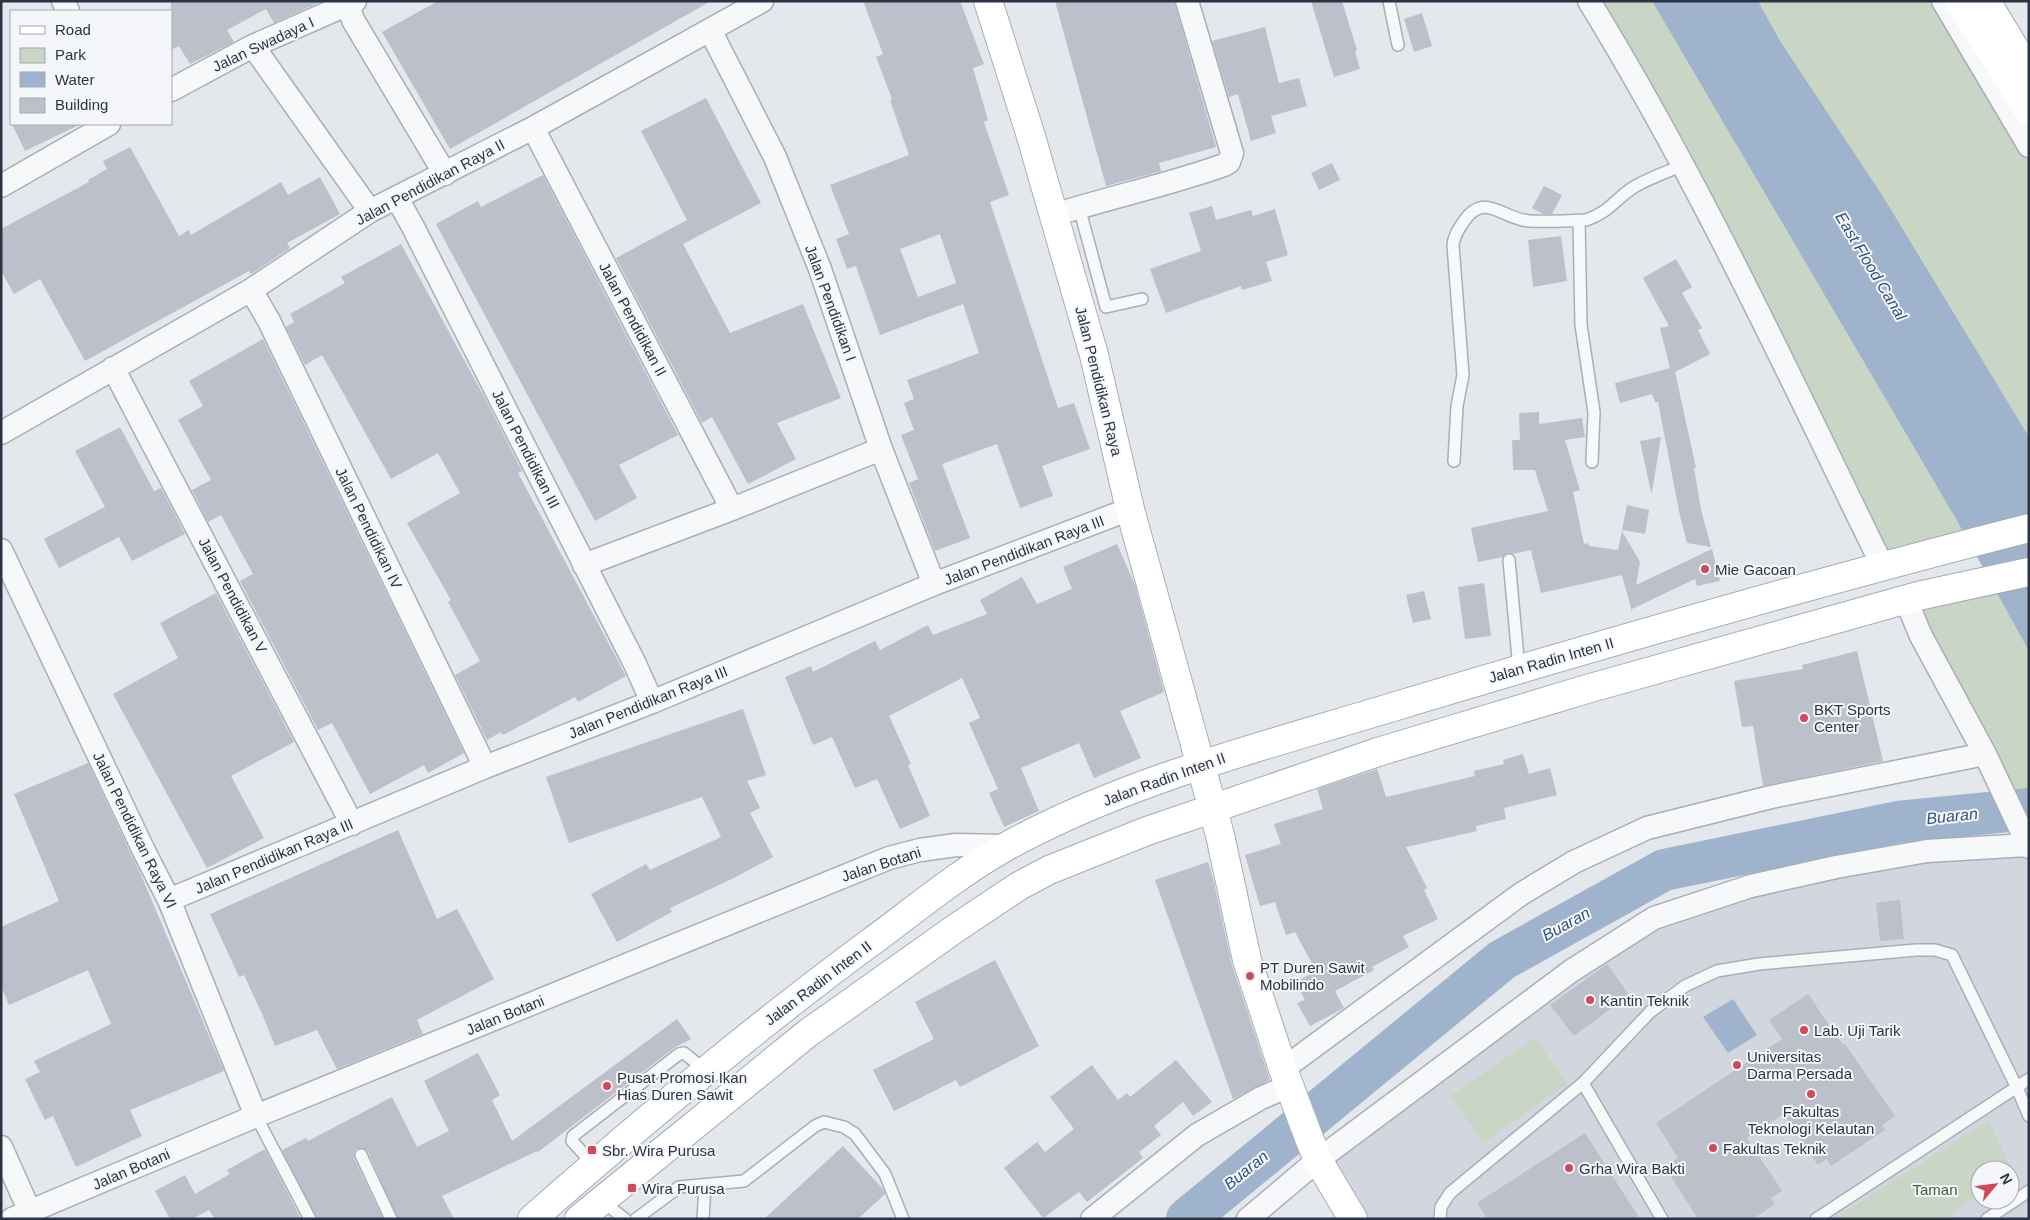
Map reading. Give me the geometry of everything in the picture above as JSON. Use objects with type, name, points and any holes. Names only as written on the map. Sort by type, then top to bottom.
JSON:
[{"type":"main road","name":"Jalan Pendidikan Raya","points":[[988,1],[1067,211],[1094,311],[1094,354],[1130,509],[1213,809],[1248,960],[1287,1083],[1314,1149],[1345,1216]]},
{"type":"main road","points":[[1960,1],[2029,111]]},
{"type":"main road","points":[[1986,1],[2029,72]]},
{"type":"main road","name":"Jalan Radin Inten II","points":[[532,1219],[705,1070],[824,976],[959,878],[1007,846],[1083,809],[1201,764],[1519,669],[1894,562],[2029,528]]},
{"type":"main road","points":[[578,1219],[702,1121],[808,1033],[910,960],[1019,886],[1049,870],[1090,852],[1378,752],[1587,689],[1912,598],[2029,572]]},
{"type":"street","name":"Jalan Pendidikan Raya II","points":[[1,433],[251,290],[370,211],[533,128],[762,1]]},
{"type":"street","points":[[1067,211],[1176,182],[1224,165],[1231,158],[1232,153],[1187,1]]},
{"type":"street","points":[[1588,1],[1683,165],[1781,357],[1894,562]]},
{"type":"street","points":[[1943,1],[2029,146]]},
{"type":"street","points":[[350,2],[353,20],[445,174]]},
{"type":"street","name":"Jalan Swadaya I","points":[[172,89],[253,46],[350,2]]},
{"type":"street","name":"Jalan Pendidikan I","points":[[710,30],[774,157],[820,269],[881,449],[934,584]]},
{"type":"street","points":[[253,46],[370,211]]},
{"type":"street","points":[[1,186],[107,125]]},
{"type":"street","name":"Jalan Pendidikan II","points":[[533,128],[732,509]]},
{"type":"street","name":"Jalan Pendidikan III","points":[[397,198],[636,664],[652,702]]},
{"type":"street","name":"Jalan Pendidikan IV","points":[[251,290],[269,321],[485,767]]},
{"type":"street","name":"Jalan Pendidikan V","points":[[112,368],[352,824]]},
{"type":"street","points":[[584,565],[732,509],[881,449]]},
{"type":"street","name":"Jalan Pendidikan Raya III","points":[[169,900],[485,767],[652,702],[934,584],[1130,509]]},
{"type":"street","name":"Jalan Pendidikan Raya VI","points":[[1,550],[169,900],[256,1116]]},
{"type":"street","points":[[1248,1219],[1314,1149],[1571,971],[1654,918],[1751,886],[1836,867],[1927,851],[2028,846],[1985,754],[1921,636],[1912,598]]},
{"type":"street","points":[[1092,1219],[1197,1135],[1287,1083],[1521,894],[1574,862],[1647,828],[1771,797],[1985,754]]},
{"type":"street","name":"Jalan Botani","points":[[21,1215],[256,1116],[889,858],[920,850],[956,845],[1007,846]]},
{"type":"street","points":[[1,1147],[21,1215]]},
{"type":"lane","points":[[1389,1],[1398,45]]},
{"type":"lane","points":[[1454,462],[1457,406],[1463,375],[1454,237],[1473,210],[1485,206],[1527,221],[1580,220],[1595,217],[1615,204],[1634,188],[1683,165]]},
{"type":"lane","points":[[1580,220],[1581,325],[1594,412],[1592,462]]},
{"type":"lane","points":[[1094,311],[1142,299]]},
{"type":"lane","points":[[1509,560],[1519,669]]},
{"type":"lane","points":[[1440,1219],[1440,1207],[1450,1193],[1583,1083],[1650,1012],[1685,986],[1717,971],[1759,964],[1935,950],[1952,955],[2018,1088],[2029,1116]]},
{"type":"lane","points":[[1816,1219],[2029,1079]]},
{"type":"lane","points":[[1583,1083],[1662,1219]]},
{"type":"lane","points":[[256,1116],[310,1219]]},
{"type":"lane","points":[[636,1219],[679,1187],[744,1181],[815,1126],[824,1122],[844,1127],[855,1134],[885,1174],[903,1219]]},
{"type":"lane","points":[[361,1155],[392,1219]]},
{"type":"lane","points":[[703,1219],[705,1186]]},
{"type":"lane","points":[[1987,1219],[2029,1191]]},
{"type":"lane","points":[[601,1200],[625,1219]]},
{"type":"shaded area","name":"Universitas Darma Persada","points":[[2029,847],[2029,1219],[1356,1219],[1318,1160],[1654,918],[1750,886]]},
{"type":"green space","points":[[1585,1],[1959,1],[2029,111],[2029,528],[1882,565]]},
{"type":"green space","points":[[2029,572],[2029,847],[1921,636],[1918,596]]},
{"type":"green space","points":[[1535,1038],[1567,1084],[1483,1143],[1451,1096]]},
{"type":"green space","name":"Taman","points":[[1989,1120],[2007,1160],[1970,1160],[1970,1201],[1943,1219],[1838,1219],[1837,1217]]},
{"type":"water","name":"East Flood Canal","points":[[1652,1],[1758,1],[1780,41],[1882,195],[2029,437],[2029,651],[1955,517]]},
{"type":"water","points":[[1733,999],[1757,1035],[1728,1053],[1703,1017]]},
{"type":"building","points":[[171,1],[322,1],[274,23],[266,9],[227,30],[234,42],[190,64],[179,46],[172,50]]},
{"type":"building","points":[[438,1],[711,1],[450,149],[382,32]]},
{"type":"building","points":[[863,1],[960,1],[984,64],[973,68],[988,120],[984,122],[1009,195],[990,202],[1058,408],[1074,403],[1090,449],[1042,466],[1053,496],[1020,508],[997,444],[942,464],[970,538],[935,551],[909,483],[918,479],[901,435],[914,430],[904,403],[914,399],[907,380],[979,353],[963,304],[880,335],[856,266],[847,269],[836,239],[849,234],[830,185],[909,155],[890,100],[892,99],[876,57],[883,54]],"holes":[[[940,234],[956,283],[918,297],[900,249]]]},
{"type":"building","points":[[1055,1],[1174,1],[1216,147],[1159,163],[1161,171],[1106,186]]},
{"type":"building","points":[[1311,1],[1342,1],[1357,50],[1355,51],[1360,69],[1334,77]]},
{"type":"building","points":[[1422,13],[1432,46],[1414,52],[1404,19]]},
{"type":"building","points":[[1265,27],[1279,83],[1299,78],[1307,106],[1271,116],[1276,133],[1251,141],[1238,94],[1229,97],[1212,41]]},
{"type":"building","points":[[706,98],[761,203],[683,244],[730,333],[803,304],[841,398],[777,423],[796,459],[748,484],[712,417],[702,423],[616,258],[687,220],[641,131]]},
{"type":"building","points":[[12,125],[79,125],[25,151]]},
{"type":"building","points":[[130,147],[179,236],[189,230],[191,235],[281,182],[288,195],[320,177],[340,214],[287,243],[290,248],[251,274],[249,271],[85,361],[40,279],[14,294],[1,271],[1,229],[89,182],[88,180],[107,169],[103,161]]},
{"type":"building","points":[[1332,163],[1340,180],[1319,190],[1311,173]]},
{"type":"building","points":[[543,175],[678,435],[619,465],[637,498],[595,521],[436,224],[478,201],[481,207]]},
{"type":"building","points":[[1544,186],[1562,195],[1552,214],[1543,214],[1532,208]]},
{"type":"building","points":[[1212,206],[1216,220],[1251,210],[1253,216],[1275,209],[1288,255],[1266,262],[1272,281],[1242,290],[1241,286],[1166,313],[1150,269],[1201,251],[1189,213]]},
{"type":"building","points":[[1561,236],[1567,281],[1533,287],[1528,240]]},
{"type":"building","points":[[401,244],[486,400],[522,471],[518,473],[626,676],[578,702],[575,697],[503,735],[501,732],[487,740],[455,675],[480,661],[448,602],[451,600],[407,523],[460,493],[438,453],[391,479],[322,355],[305,365],[286,327],[294,322],[290,314],[345,283],[341,277]]},
{"type":"building","points":[[1676,259],[1692,287],[1682,293],[1702,328],[1698,330],[1710,354],[1675,372],[1696,468],[1694,468],[1701,510],[1711,547],[1687,543],[1658,402],[1655,402],[1652,394],[1620,403],[1615,383],[1670,368],[1660,328],[1669,326],[1643,278]]},
{"type":"building","points":[[263,339],[464,753],[428,773],[424,765],[370,794],[332,723],[318,730],[240,581],[253,574],[221,515],[208,522],[192,490],[211,480],[178,420],[203,406],[189,381]]},
{"type":"building","points":[[1539,412],[1539,424],[1582,418],[1585,437],[1565,440],[1580,490],[1573,492],[1584,544],[1588,543],[1589,546],[1618,550],[1622,531],[1640,562],[1636,585],[1712,549],[1720,581],[1697,586],[1695,579],[1632,609],[1632,612],[1622,575],[1541,593],[1531,550],[1513,554],[1508,553],[1502,557],[1478,562],[1471,528],[1548,511],[1535,470],[1513,470],[1512,440],[1520,440],[1519,413]]},
{"type":"building","points":[[120,427],[154,491],[161,488],[185,534],[132,561],[119,537],[59,568],[44,539],[105,507],[75,451]]},
{"type":"building","points":[[1661,437],[1652,492],[1651,492],[1640,441]]},
{"type":"building","points":[[1627,505],[1649,510],[1645,534],[1622,530]]},
{"type":"building","points":[[1117,544],[1135,585],[1164,692],[1120,711],[1141,758],[1094,778],[1079,743],[1021,768],[1039,811],[1004,827],[989,793],[998,789],[969,723],[980,718],[962,678],[889,716],[911,764],[908,765],[930,816],[900,829],[877,779],[855,788],[832,737],[813,745],[785,677],[811,666],[813,672],[875,641],[880,650],[928,625],[933,635],[987,614],[980,600],[1022,577],[1037,604],[1072,589],[1063,567]]},
{"type":"building","points":[[1484,583],[1491,636],[1465,639],[1458,587]]},
{"type":"building","points":[[1424,591],[1431,619],[1413,623],[1406,595]]},
{"type":"building","points":[[216,593],[294,742],[231,776],[264,838],[207,868],[113,694],[178,658],[160,623]]},
{"type":"building","points":[[1857,651],[1883,761],[1763,786],[1753,726],[1742,727],[1734,681],[1803,669],[1802,665]]},
{"type":"building","points":[[743,709],[766,775],[747,781],[760,808],[750,813],[773,857],[736,877],[670,908],[672,912],[617,942],[591,894],[646,864],[650,870],[721,837],[702,797],[569,843],[546,777]]},
{"type":"building","points":[[1523,754],[1529,774],[1550,768],[1557,795],[1504,808],[1506,819],[1476,826],[1477,831],[1406,847],[1427,888],[1424,890],[1438,919],[1403,936],[1409,947],[1372,967],[1374,970],[1335,991],[1344,1008],[1310,1026],[1297,1003],[1305,1000],[1296,982],[1316,971],[1295,932],[1286,935],[1275,902],[1260,906],[1245,855],[1281,844],[1274,824],[1323,809],[1317,789],[1377,769],[1386,797],[1475,776],[1474,771],[1504,764],[1503,760]]},
{"type":"building","points":[[88,763],[141,875],[224,1071],[130,1110],[142,1136],[76,1167],[53,1116],[45,1120],[25,1079],[40,1072],[34,1061],[111,1024],[88,970],[9,1005],[1,986],[1,927],[59,901],[14,794]]},
{"type":"building","points":[[398,830],[437,919],[457,909],[494,979],[417,1020],[423,1034],[337,1069],[317,1030],[275,1046],[244,975],[239,977],[210,914]]},
{"type":"building","points":[[1208,862],[1232,965],[1270,1080],[1233,1099],[1155,880]]},
{"type":"building","points":[[1900,900],[1904,939],[1880,941],[1876,903]]},
{"type":"building","points":[[995,960],[1039,1046],[960,1087],[956,1080],[894,1111],[873,1070],[934,1039],[915,1002]]},
{"type":"building","name":"Kantin Teknik","points":[[1607,964],[1629,995],[1574,1036],[1550,1005]]},
{"type":"building","points":[[1808,994],[1895,1116],[1882,1125],[1885,1130],[1831,1166],[1827,1159],[1818,1165],[1783,1114],[1747,1138],[1782,1191],[1771,1198],[1775,1204],[1753,1219],[1698,1219],[1665,1167],[1678,1158],[1656,1123],[1782,1039],[1769,1020]]},
{"type":"building","points":[[677,1019],[691,1039],[674,1048],[538,1152],[442,1196],[454,1219],[398,1219],[368,1152],[361,1148],[355,1150],[354,1158],[383,1219],[317,1219],[282,1150],[306,1138],[308,1141],[392,1097],[417,1147],[449,1131],[424,1081],[478,1053],[500,1095],[492,1100],[512,1141]]},
{"type":"building","points":[[1176,1060],[1212,1102],[1193,1116],[1183,1102],[1154,1126],[1161,1135],[1139,1152],[1143,1158],[1087,1202],[1079,1192],[1043,1218],[1004,1168],[1037,1142],[1045,1152],[1074,1129],[1050,1097],[1092,1065],[1118,1100],[1127,1093],[1130,1097]]},
{"type":"building","name":"Grha Wira Bakti","points":[[1585,1133],[1640,1219],[1488,1219],[1477,1203]]},
{"type":"building","points":[[843,1146],[883,1189],[885,1194],[858,1219],[764,1219]]},
{"type":"building","points":[[265,1149],[301,1219],[215,1219],[209,1210],[192,1219],[170,1219],[155,1191],[185,1175],[195,1194],[230,1174],[227,1170]]},
{"type":"waterway","name":"Buaran","points":[[1187,1219],[1502,960],[1664,870],[1898,822],[2029,809]]},
{"type":"place","name":"Mie Gacoan","points":[[1705,569]]},
{"type":"place","name":"BKT Sports Center","points":[[1804,718]]},
{"type":"place","name":"PT Duren Sawit Mobilindo","points":[[1250,976]]},
{"type":"place","name":"Kantin Teknik","points":[[1590,1000]]},
{"type":"place","name":"Lab. Uji Tarik","points":[[1804,1030]]},
{"type":"place","name":"Universitas Darma Persada","points":[[1737,1065]]},
{"type":"place","name":"Pusat Promosi Ikan Hias Duren Sawit","points":[[607,1086]]},
{"type":"place","name":"Fakultas Teknologi Kelautan","points":[[1811,1094]]},
{"type":"place","name":"Fakultas Teknik","points":[[1713,1148]]},
{"type":"place","name":"Sbr. Wira Purusa","points":[[592,1150]]},
{"type":"place","name":"Grha Wira Bakti","points":[[1569,1168]]},
{"type":"place","name":"Wira Purusa","points":[[632,1188]]}]
